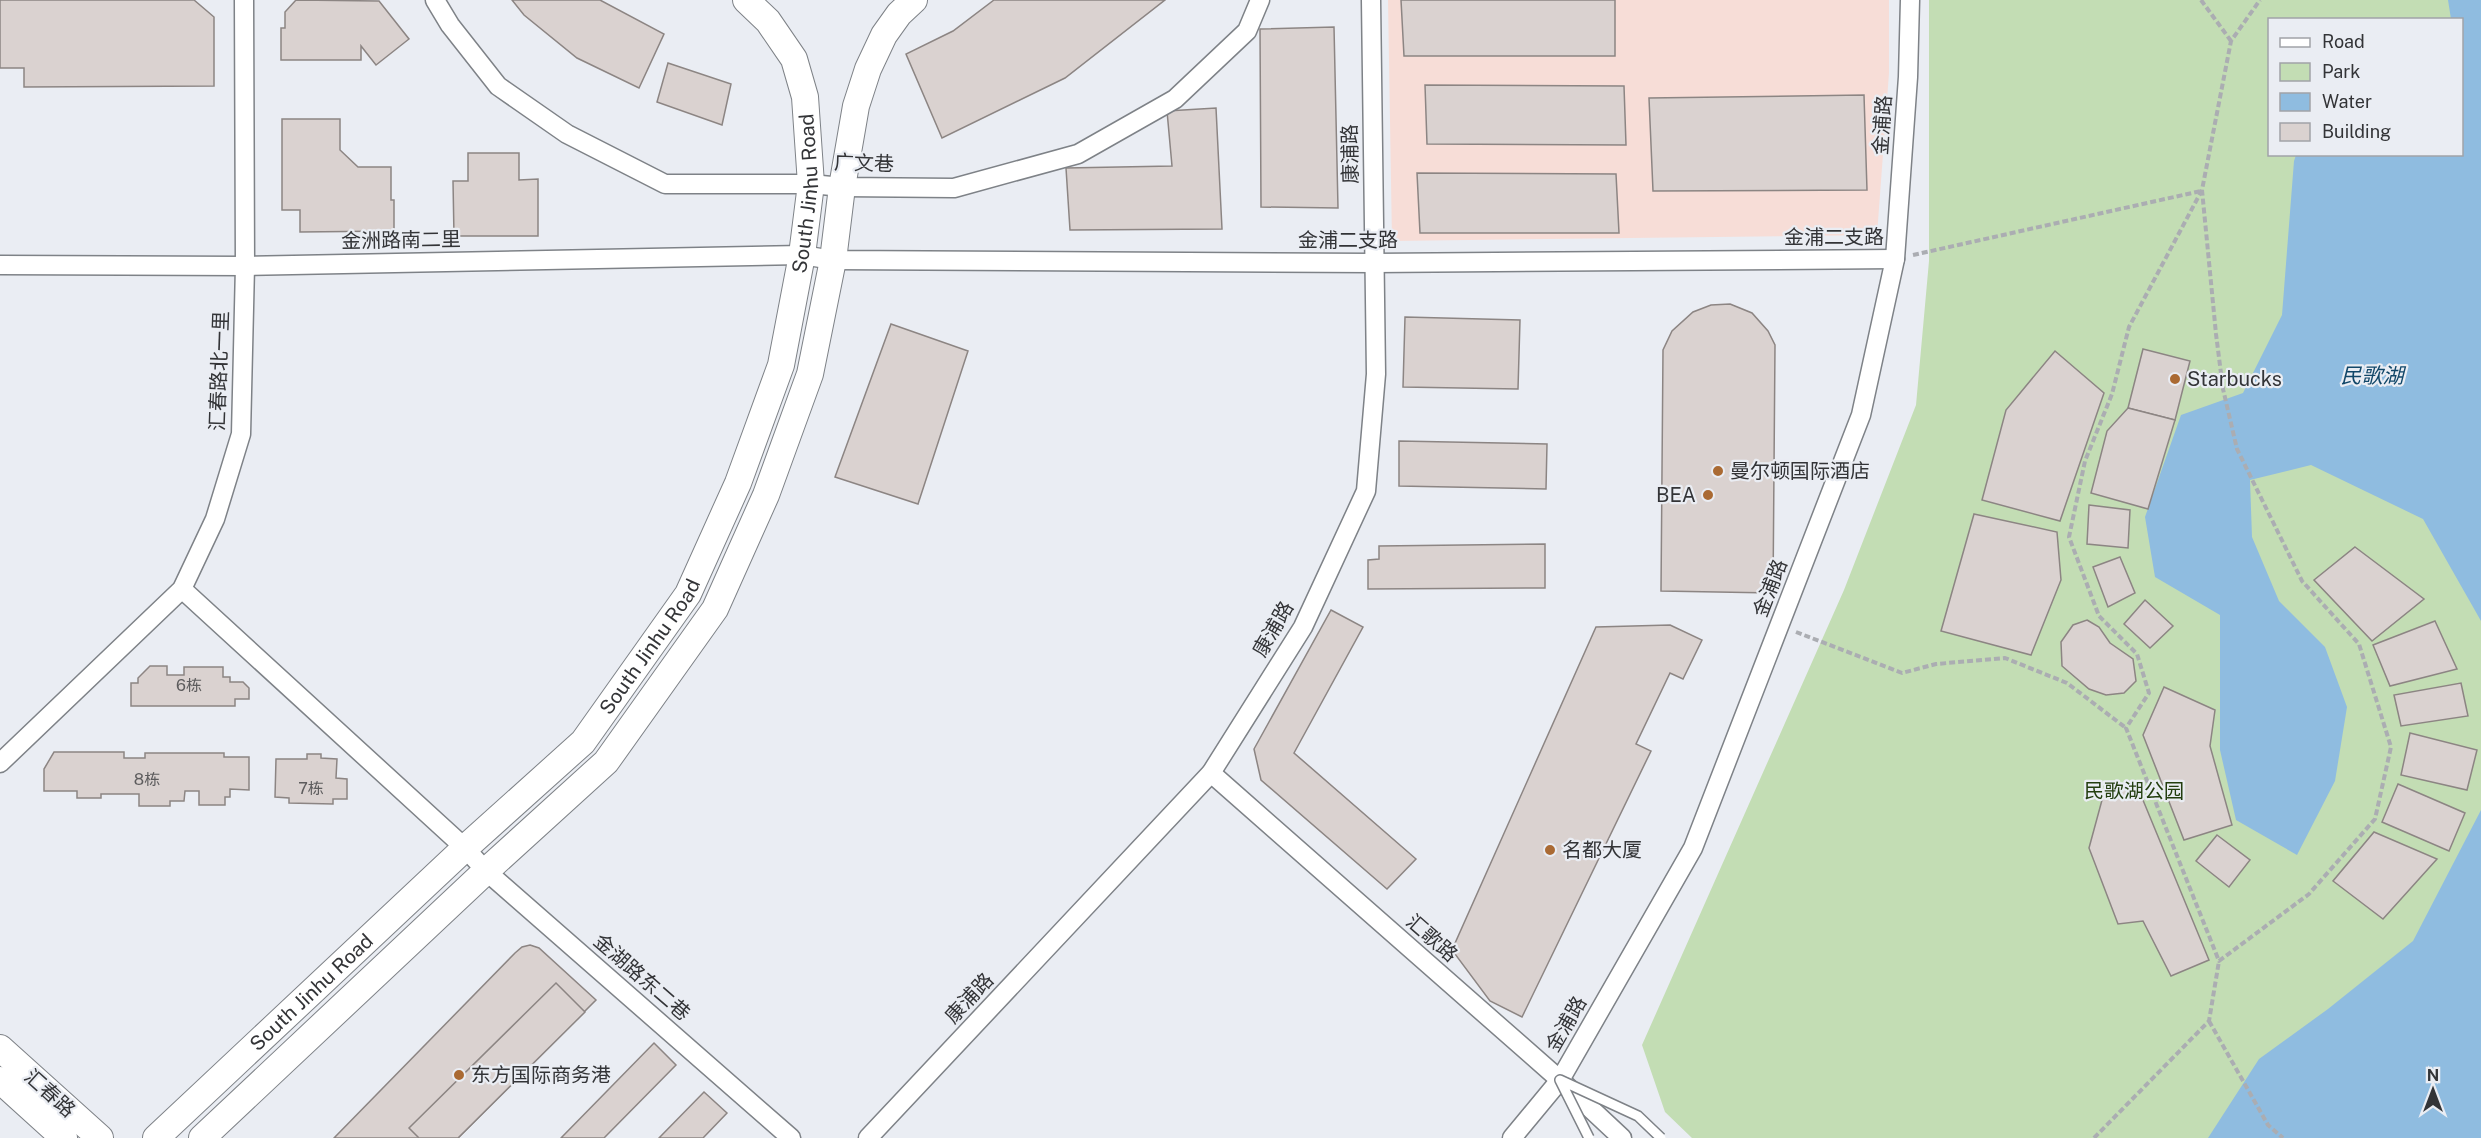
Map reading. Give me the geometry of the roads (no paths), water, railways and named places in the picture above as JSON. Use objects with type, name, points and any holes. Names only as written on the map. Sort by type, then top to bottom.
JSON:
[{"type":"main road","name":"South Jinhu Road","points":[[156,1138],[465,848],[583,742],[688,594],[738,483],[781,365],[802,255],[811,184],[805,96],[794,59],[768,21],[746,0]]},
{"type":"main road","name":"South Jinhu Road","points":[[202,1138],[486,871],[606,762],[715,609],[766,495],[810,374],[833,260],[842,186],[856,106],[868,69],[884,35],[899,14],[914,0]]},
{"type":"main road","name":"汇春路","points":[[0,1048],[100,1138]]},
{"type":"main road","name":"汇春路","points":[[0,1080],[64,1138]]},
{"type":"street","name":"汇春路北一里","points":[[0,763],[182,589],[215,519],[241,434],[245,266],[244,0]]},
{"type":"street","name":"广文巷","points":[[435,0],[450,25],[498,86],[567,134],[665,184],[811,184],[954,188],[1078,154],[1175,99],[1247,31],[1260,0]]},
{"type":"street","name":"康浦路","points":[[868,1138],[1211,773],[1303,627],[1366,491],[1376,374],[1371,0]]},
{"type":"street","name":"金浦路","points":[[1512,1138],[1560,1080],[1693,848],[1861,415],[1895,259],[1908,77],[1910,0]]},
{"type":"street","name":"金洲路南二里","points":[[0,265],[245,266],[802,255]]},
{"type":"street","name":"金浦二支路","points":[[802,255],[833,260],[1374,263],[1895,259]]},
{"type":"street","name":"金湖路东二巷","points":[[182,589],[465,848],[486,871],[791,1138]]},
{"type":"street","name":"汇歌路","points":[[1211,773],[1623,1138]]},
{"type":"lane","points":[[1560,1080],[1589,1138]]},
{"type":"lane","points":[[1560,1080],[1638,1116],[1661,1138]]},
{"type":"water","name":"民歌湖","points":[[2448,0],[2481,0],[2481,621],[2423,519],[2311,465],[2250,480],[2252,537],[2279,601],[2325,647],[2347,707],[2335,781],[2297,855],[2236,820],[2220,750],[2220,615],[2155,577],[2145,517],[2181,415],[2243,393],[2282,315],[2296,156],[2463,156],[2463,18],[2451,18]]},
{"type":"water","points":[[2481,810],[2481,1138],[2208,1138],[2259,1059],[2328,1009],[2413,941]]},
{"type":"place","name":"Starbucks","points":[[2175,379]]},
{"type":"place","name":"曼尔顿国际酒店","points":[[1718,471]]},
{"type":"place","name":"BEA","points":[[1708,495]]},
{"type":"place","name":"名都大厦","points":[[1550,850]]},
{"type":"place","name":"东方国际商务港","points":[[459,1075]]},
{"type":"park label","name":"民歌湖公园","points":[[2134,791]]}]
